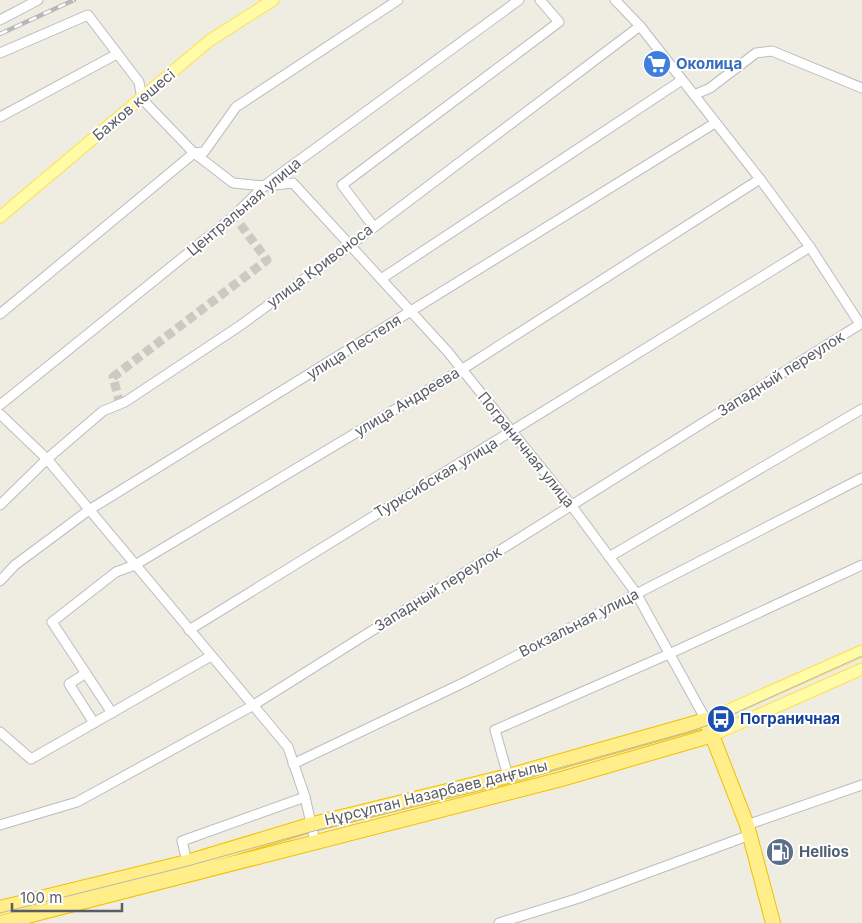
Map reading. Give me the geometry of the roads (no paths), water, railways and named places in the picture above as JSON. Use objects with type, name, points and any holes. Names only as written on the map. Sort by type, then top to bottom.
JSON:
[{"type":"highway","name":"Пограничная улица","points":[[706,720],[748,830],[772,923]]},
{"type":"highway","name":"Нұрсұлтан Назарбаев даңғылы","points":[[0,908],[186,862],[312,824],[508,776],[706,720]]},
{"type":"highway","name":"Нұрсұлтан Назарбаев даңғылы","points":[[0,923],[558,780],[713,735]]},
{"type":"main road","name":"Бажов көшесі","points":[[0,217],[209,41],[273,0]]},
{"type":"main road","name":"Нұрсұлтан Назарбаев даңғылы","points":[[706,720],[862,651]]},
{"type":"main road","name":"Нұрсұлтан Назарбаев даңғылы","points":[[713,735],[862,669]]},
{"type":"street","points":[[0,20],[38,0]]},
{"type":"street","points":[[0,314],[194,153],[204,152],[236,106],[398,0]]},
{"type":"street","name":"Центральная улица","points":[[0,405],[234,216],[264,186],[519,0]]},
{"type":"street","points":[[373,226],[342,185],[559,22],[540,0]]},
{"type":"street","points":[[616,0],[640,26],[760,180],[810,247],[861,324]]},
{"type":"street","points":[[0,53],[88,15],[139,82],[142,98]]},
{"type":"street","name":"улица Кривоноса","points":[[0,505],[104,411],[125,402],[240,325],[349,246],[640,26]]},
{"type":"street","points":[[694,95],[710,88],[756,53],[772,51],[862,88]]},
{"type":"street","points":[[0,117],[117,54]]},
{"type":"street","points":[[381,279],[682,80]]},
{"type":"street","name":"Пограничная улица","points":[[142,98],[194,153],[232,183],[264,186],[293,183],[448,352],[571,505],[636,593],[706,720]]},
{"type":"street","name":"улица Пестеля","points":[[0,581],[15,565],[89,510],[715,123]]},
{"type":"street","name":"улица Андреева","points":[[86,673],[52,622],[116,572],[135,565],[461,370],[760,180]]},
{"type":"street","name":"Турксибская улица","points":[[189,630],[513,432],[810,247]]},
{"type":"street","name":"Западный переулок","points":[[0,825],[77,802],[252,706],[861,324]]},
{"type":"street","points":[[609,557],[862,409]]},
{"type":"street","points":[[0,414],[48,460],[288,747],[305,797],[315,841]]},
{"type":"street","name":"Вокзальная улица","points":[[294,764],[465,682],[862,478]]},
{"type":"street","points":[[508,776],[495,730],[669,654],[862,565]]},
{"type":"street","points":[[0,732],[31,759],[211,656]]},
{"type":"street","points":[[94,723],[68,684],[86,673],[112,713]]},
{"type":"street","points":[[499,923],[579,898],[862,785]]},
{"type":"street","points":[[186,862],[182,841],[305,797]]},
{"type":"tunnel","points":[[120,404],[113,377],[267,260],[234,216]]},
{"type":"tram line","points":[[0,913],[184,867],[314,831],[534,775],[688,732],[709,725],[862,656]]},
{"type":"railway","points":[[0,34],[74,0]]},
{"type":"place","name":"Околица","points":[[657,64]]},
{"type":"place","name":"Пограничная","points":[[721,719]]},
{"type":"place","name":"Hellios","points":[[780,852]]}]
